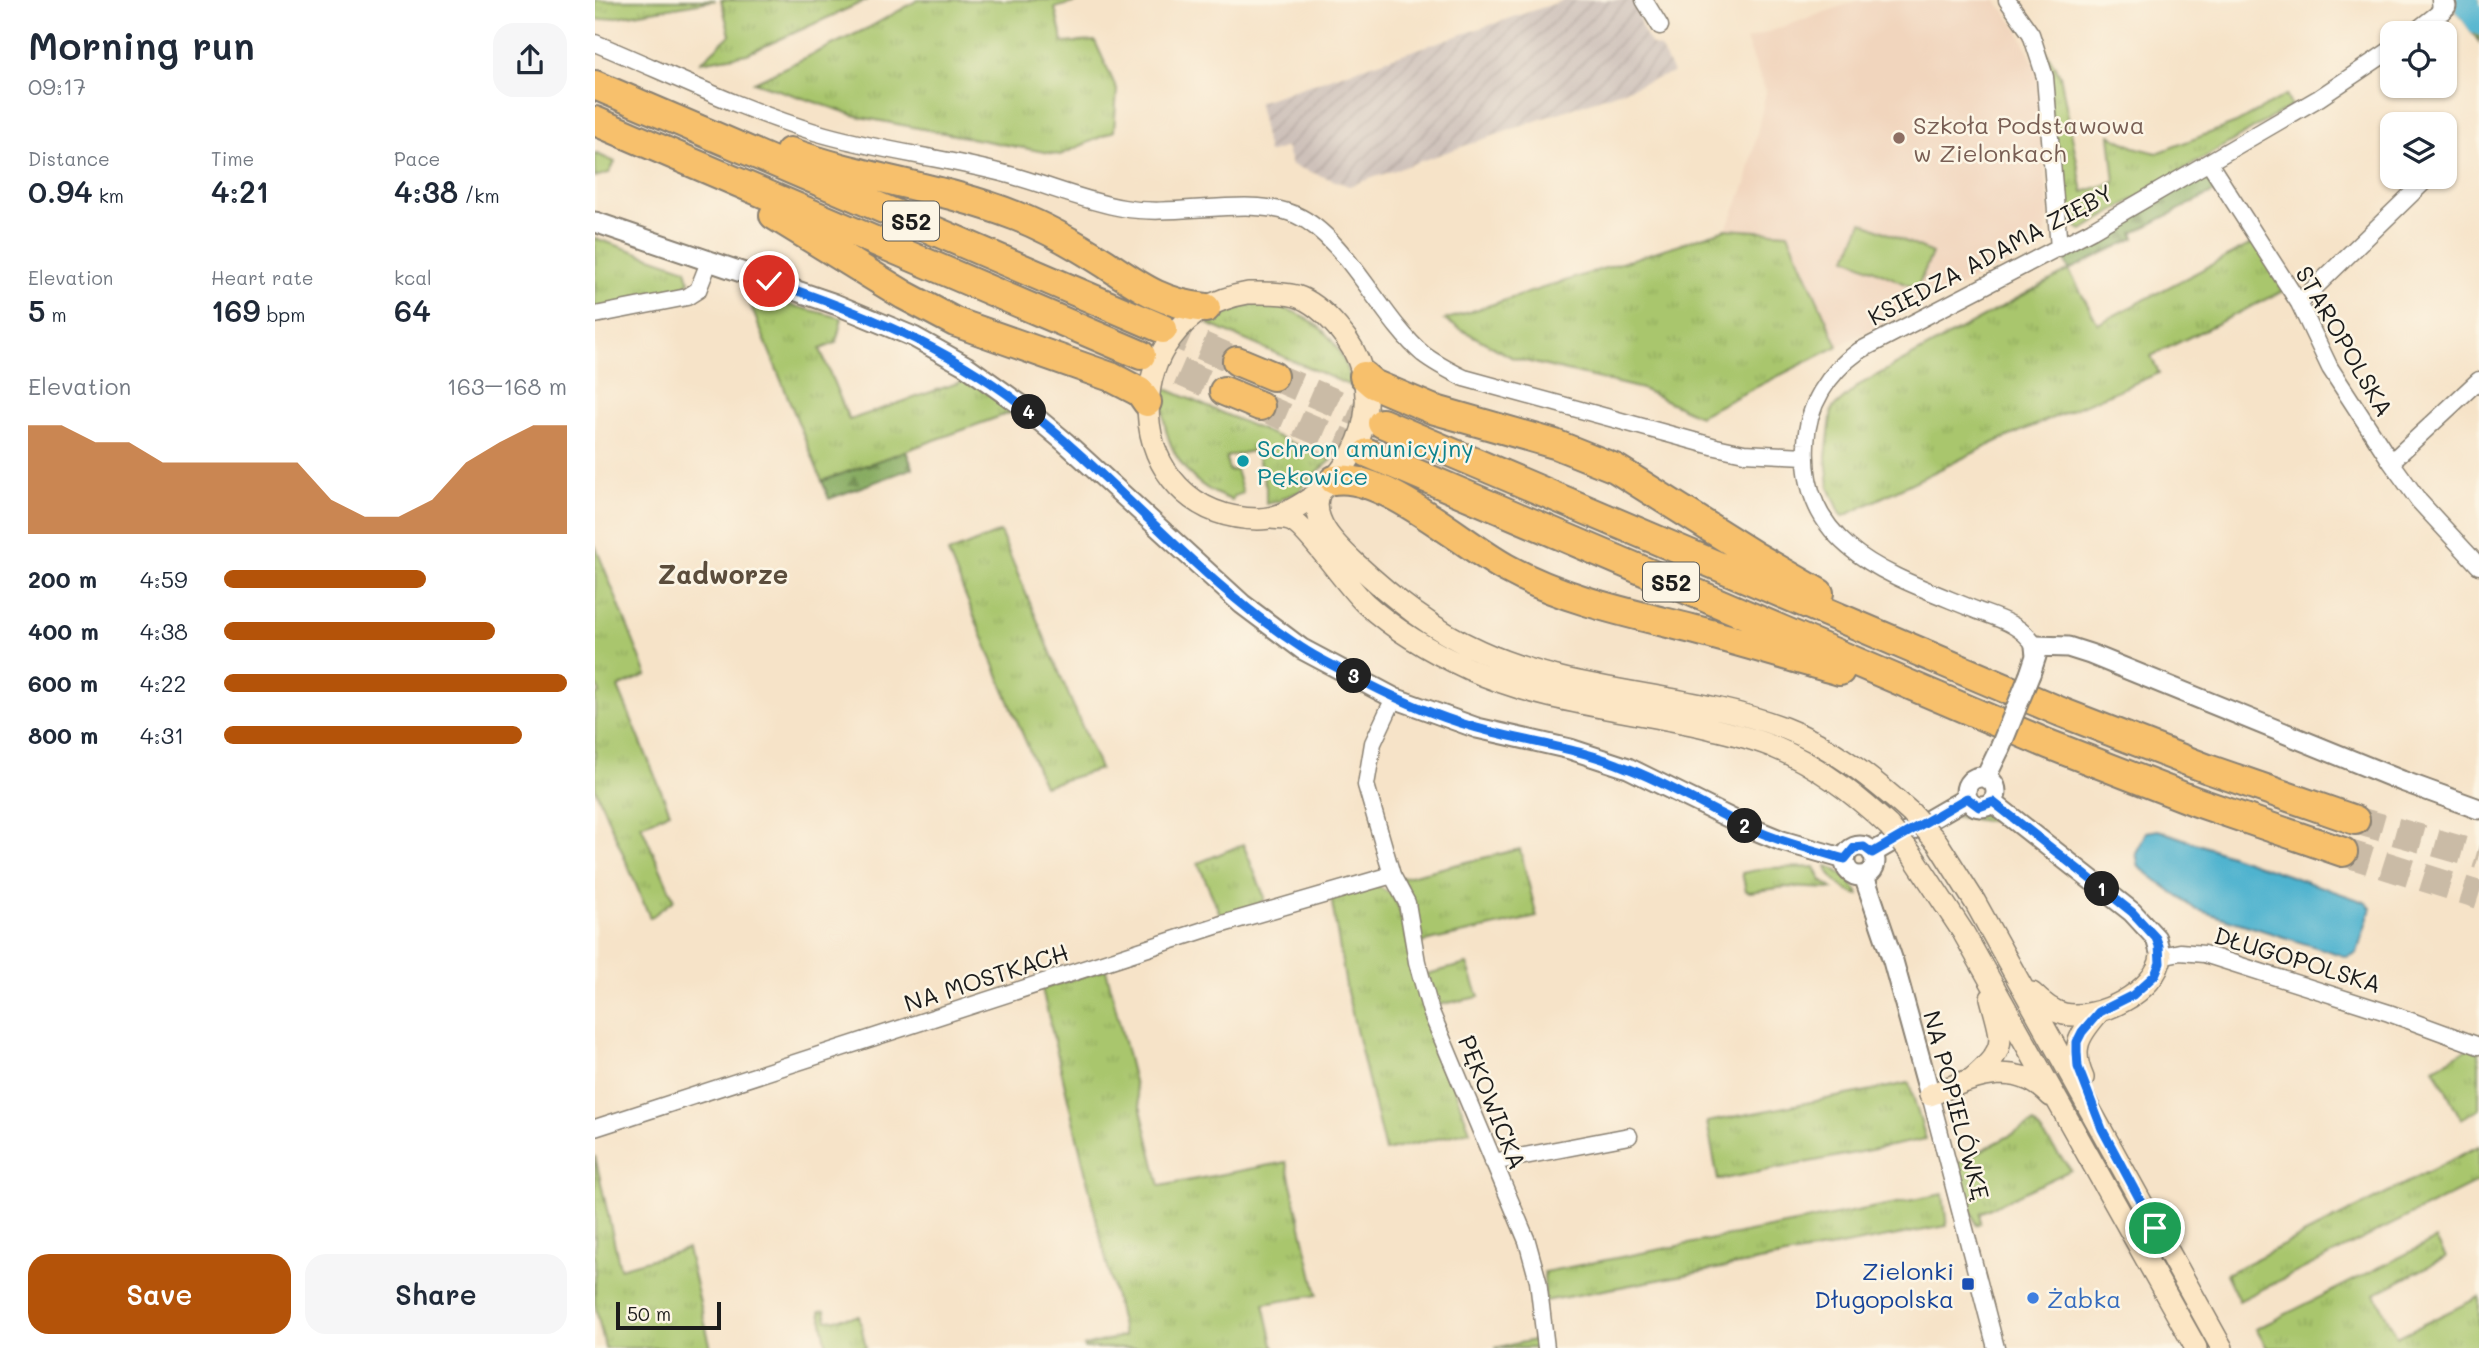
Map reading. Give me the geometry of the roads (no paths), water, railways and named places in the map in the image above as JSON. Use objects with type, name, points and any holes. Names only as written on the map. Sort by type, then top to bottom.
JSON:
[{"type":"highway","name":"S52","points":[[595,85],[1163,329]]},
{"type":"highway","points":[[659,113],[758,139],[807,158],[987,205],[1038,226],[1106,264],[1139,287],[1184,306],[1206,308]]},
{"type":"highway","name":"S52","points":[[595,121],[1141,355]]},
{"type":"highway","points":[[682,159],[735,196],[802,231],[912,300],[955,322],[1111,377],[1140,392],[1147,402]]},
{"type":"highway","points":[[1237,361],[1273,376]]},
{"type":"highway","points":[[1364,376],[1373,384],[1432,409],[1555,444],[1615,468],[1909,648]]},
{"type":"highway","points":[[1224,391],[1259,406]]},
{"type":"highway","name":"S52","points":[[1382,423],[2060,712],[2208,769],[2354,820]]},
{"type":"highway","name":"S52","points":[[1368,453],[2048,744],[2197,802],[2343,852]]},
{"type":"highway","points":[[1328,486],[1353,479],[1379,488],[1503,566],[1553,590],[1734,640],[1973,712]]},
{"type":"main road","points":[[2196,1348],[1984,969],[1945,903],[1889,826],[1839,783],[1775,747],[1704,727],[1527,690],[1496,681],[1443,657],[1396,628],[1366,604],[1292,521],[1241,517],[1220,512],[1198,501],[1166,470],[1158,456],[1148,425],[1147,402],[1154,369],[1167,343],[1188,320],[1231,296],[1248,293],[1297,296],[1314,306],[1336,325],[1352,348],[1364,376],[1366,405],[1361,435],[1348,462],[1317,502],[1318,516],[1339,548],[1412,612],[1457,640],[1532,670],[1721,709],[1782,727],[1823,746],[1858,769],[1911,813],[1937,842],[1975,902],[2222,1348]]},
{"type":"main road","points":[[1271,518],[1298,507],[1328,486]]},
{"type":"main road","points":[[2021,982],[2055,1012],[2067,1015],[2099,1012],[2133,995],[2147,984],[2155,975],[2161,956]]},
{"type":"main road","points":[[1973,1078],[1993,1060],[2000,1043],[1999,1026],[1984,969]]},
{"type":"main road","points":[[2099,1012],[2082,1032],[2077,1042],[2077,1052],[2078,1067],[2102,1129]]},
{"type":"main road","points":[[1930,1095],[1973,1078],[2001,1073],[2033,1081],[2064,1111]]},
{"type":"street","points":[[1644,0],[1660,26]]},
{"type":"street","points":[[2007,0],[2031,34],[2045,77],[2059,248]]},
{"type":"street","points":[[2426,21],[2445,4]]},
{"type":"street","points":[[595,43],[746,106],[817,132],[1004,173],[1114,206],[1154,212],[1253,207],[1283,210],[1297,215],[1322,233],[1418,349],[1441,366],[1464,378],[1716,447],[1744,453],[1805,456]]},
{"type":"street","name":"KSIĘDZA ADAMA ZIĘBY","points":[[2035,646],[2019,628],[1881,570],[1845,546],[1818,510],[1808,482],[1805,456],[1809,421],[1827,381],[1850,357],[2059,248],[2319,98],[2380,57]]},
{"type":"street","name":"STAROPOLSKA","points":[[2209,163],[2299,303],[2330,368],[2391,462],[2419,501],[2479,565]]},
{"type":"street","points":[[2299,303],[2417,189]]},
{"type":"street","points":[[595,222],[835,304],[914,337],[985,379],[1065,442],[1242,604],[1302,649],[1394,698],[1476,728],[1570,749],[1628,768],[1748,827],[1782,841],[1845,859]]},
{"type":"street","points":[[595,315],[687,297],[698,290],[709,262]]},
{"type":"street","points":[[2391,462],[2479,380]]},
{"type":"street","points":[[1986,777],[2030,674],[2036,656],[2035,646],[2069,648],[2479,809]]},
{"type":"street","name":"PĘKOWICKA","points":[[1394,698],[1373,743],[1366,785],[1392,875],[1407,904],[1417,962],[1431,1012],[1527,1241],[1538,1281],[1546,1348]]},
{"type":"street","points":[[1986,777],[1996,788],[1993,802],[1979,807],[1967,798],[1966,789],[1970,781],[1986,777]]},
{"type":"street","points":[[1872,853],[1967,798]]},
{"type":"street","points":[[1993,802],[2132,912],[2156,938],[2161,956]]},
{"type":"street","points":[[1864,847],[1872,853],[1874,866],[1864,876],[1854,875],[1845,859],[1854,848],[1864,847]]},
{"type":"street","name":"NA MOSTKACH","points":[[595,1128],[1219,925],[1392,875]]},
{"type":"street","name":"NA POPIELÓWKĘ","points":[[1864,876],[1893,961],[1996,1348]]},
{"type":"street","name":"DŁUGOPOLSKA","points":[[2161,956],[2180,952],[2204,954],[2389,1013],[2479,1046]]},
{"type":"street","points":[[1493,1162],[1629,1136]]},
{"type":"water","points":[[2158,830],[2365,902],[2371,908],[2357,953],[2347,957],[2195,909],[2139,867],[2136,853],[2146,832]]},
{"type":"waterway","points":[[2467,0],[2468,7],[2479,23]]},
{"type":"tunnel","points":[[1163,329],[1237,361]]},
{"type":"tunnel","points":[[1141,355],[1224,391]]},
{"type":"tunnel","points":[[1273,376],[1382,423]]},
{"type":"tunnel","points":[[1260,406],[1368,453]]},
{"type":"tunnel","points":[[2355,820],[2479,855]]},
{"type":"tunnel","points":[[2343,852],[2479,895]]},
{"type":"place","name":"Szkoła Podstawowa w Zielonkach","points":[[1899,138]]},
{"type":"place","name":"Schron amunicyjny Pękowice","points":[[1243,461]]},
{"type":"place","name":"Zielonki Długopolska","points":[[1968,1284]]},
{"type":"place","name":"Żabka","points":[[2033,1298]]},
{"type":"district","name":"Zadworze","points":[[723,574]]}]
